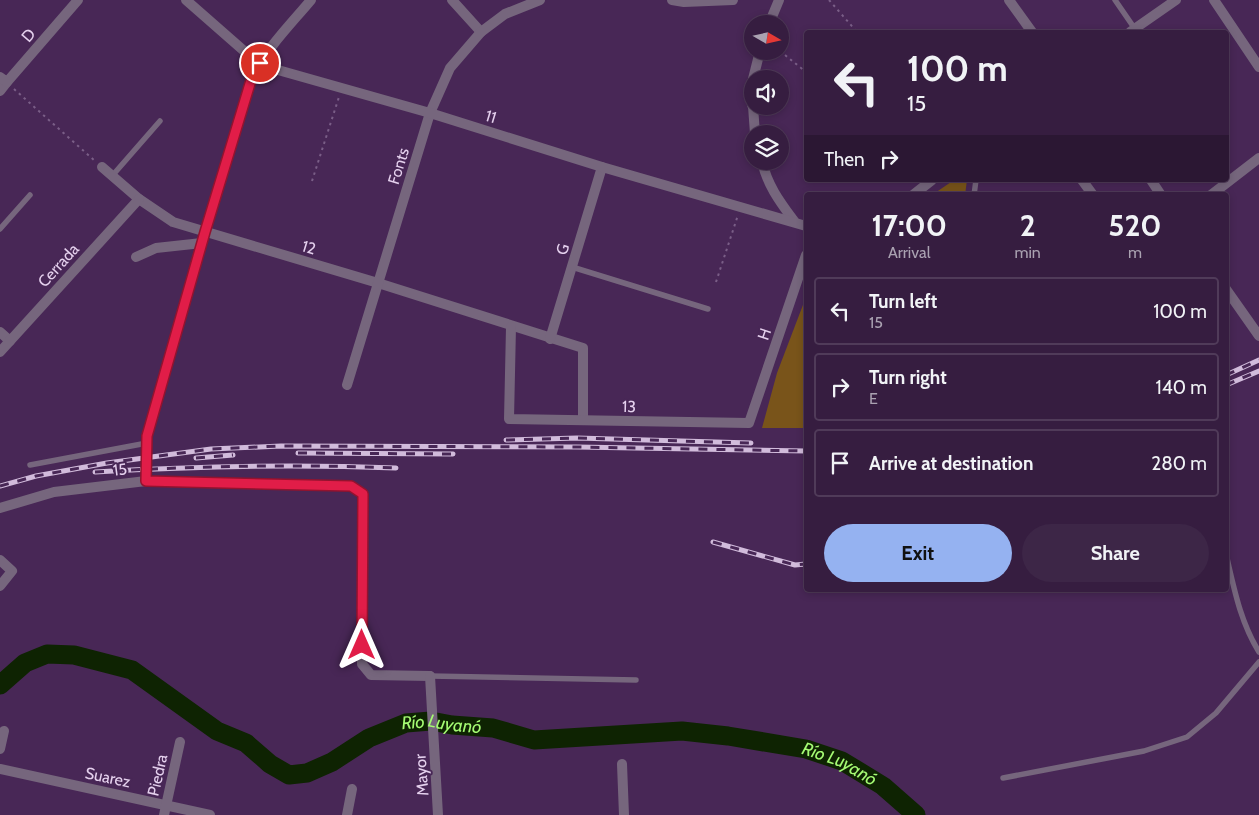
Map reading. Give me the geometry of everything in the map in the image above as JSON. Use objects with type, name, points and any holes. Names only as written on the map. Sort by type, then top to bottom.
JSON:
[{"type":"street","name":"D","points":[[2,83],[78,0]]},
{"type":"street","name":"11","points":[[186,0],[260,63],[278,70],[430,113],[602,167],[804,225]]},
{"type":"street","points":[[146,481],[147,436],[205,232],[252,77],[260,63],[311,0]]},
{"type":"street","points":[[452,0],[481,32]]},
{"type":"street","name":"Fonts","points":[[347,385],[430,113],[450,68],[481,32],[505,14],[540,0]]},
{"type":"street","points":[[672,0],[684,2],[733,0]]},
{"type":"street","points":[[772,15],[778,0]]},
{"type":"street","points":[[1009,0],[1031,30]]},
{"type":"street","points":[[1134,30],[1176,0]]},
{"type":"street","points":[[1214,0],[1259,67]]},
{"type":"street","points":[[1229,178],[1259,158]]},
{"type":"street","name":"12","points":[[102,167],[139,199],[174,222],[583,348],[583,420]]},
{"type":"street","name":"G","points":[[550,339],[602,167]]},
{"type":"street","points":[[764,170],[776,198],[794,221]]},
{"type":"street","points":[[917,192],[929,182]]},
{"type":"street","points":[[1214,192],[1223,182]]},
{"type":"street","name":"Cerrada","points":[[0,352],[139,199]]},
{"type":"street","points":[[136,257],[156,248],[202,243]]},
{"type":"street","name":"H","points":[[749,423],[804,262]]},
{"type":"street","points":[[1229,293],[1259,336]]},
{"type":"street","name":"13","points":[[511,326],[509,419],[749,423]]},
{"type":"street","points":[[0,332],[10,341]]},
{"type":"street","name":"15","points":[[0,508],[54,492],[146,481],[351,486],[363,494],[362,664],[371,675],[430,676]]},
{"type":"street","points":[[0,560],[12,571],[0,586]]},
{"type":"street","name":"Mayor","points":[[430,676],[438,815]]},
{"type":"street","points":[[0,749],[4,731]]},
{"type":"street","name":"Piedra","points":[[165,810],[180,742]]},
{"type":"street","points":[[622,764],[624,815]]},
{"type":"street","name":"Suarez","points":[[0,769],[165,810],[210,815]]},
{"type":"street","points":[[347,815],[352,789]]},
{"type":"lane","points":[[1116,0],[1132,30]]},
{"type":"lane","points":[[112,176],[160,121]]},
{"type":"lane","points":[[0,229],[30,195]]},
{"type":"lane","points":[[572,268],[708,309]]},
{"type":"lane","points":[[30,465],[147,443]]},
{"type":"lane","points":[[1229,567],[1238,607],[1259,652]]},
{"type":"lane","points":[[1003,778],[1144,751],[1187,737],[1216,714],[1259,662]]},
{"type":"lane","points":[[430,676],[636,680]]},
{"type":"path","points":[[830,0],[855,30]]},
{"type":"path","points":[[789,58],[804,70]]},
{"type":"path","points":[[2,83],[102,167]]},
{"type":"path","points":[[312,181],[342,88]]},
{"type":"path","points":[[716,282],[741,206]]},
{"type":"shaded area","points":[[951,182],[967,182],[965,192],[936,192]]},
{"type":"shaded area","points":[[804,302],[804,428],[762,428],[777,373]]},
{"type":"waterway","name":"Río Luyanó","points":[[0,685],[25,663],[47,654],[74,655],[132,670],[217,731],[246,743],[270,764],[289,775],[307,773],[332,762],[369,738],[406,723],[431,721],[452,725],[493,728],[534,740],[682,731],[728,736],[806,749],[842,761],[883,786],[916,815]]},
{"type":"railway","points":[[1229,374],[1259,360]]},
{"type":"railway","points":[[1229,384],[1259,371]]},
{"type":"railway","points":[[506,440],[577,438],[751,443]]},
{"type":"railway","points":[[0,486],[36,476],[107,463],[211,449],[281,446],[577,447],[804,451]]},
{"type":"railway","points":[[298,453],[453,454]]},
{"type":"railway","points":[[196,458],[233,455]]},
{"type":"railway","points":[[95,472],[246,466],[396,468]]},
{"type":"railway","points":[[713,542],[795,565],[804,564]]},
{"type":"route","points":[[260,63],[252,77],[210,214],[147,436],[146,481],[351,486],[363,494],[362,645]]}]
